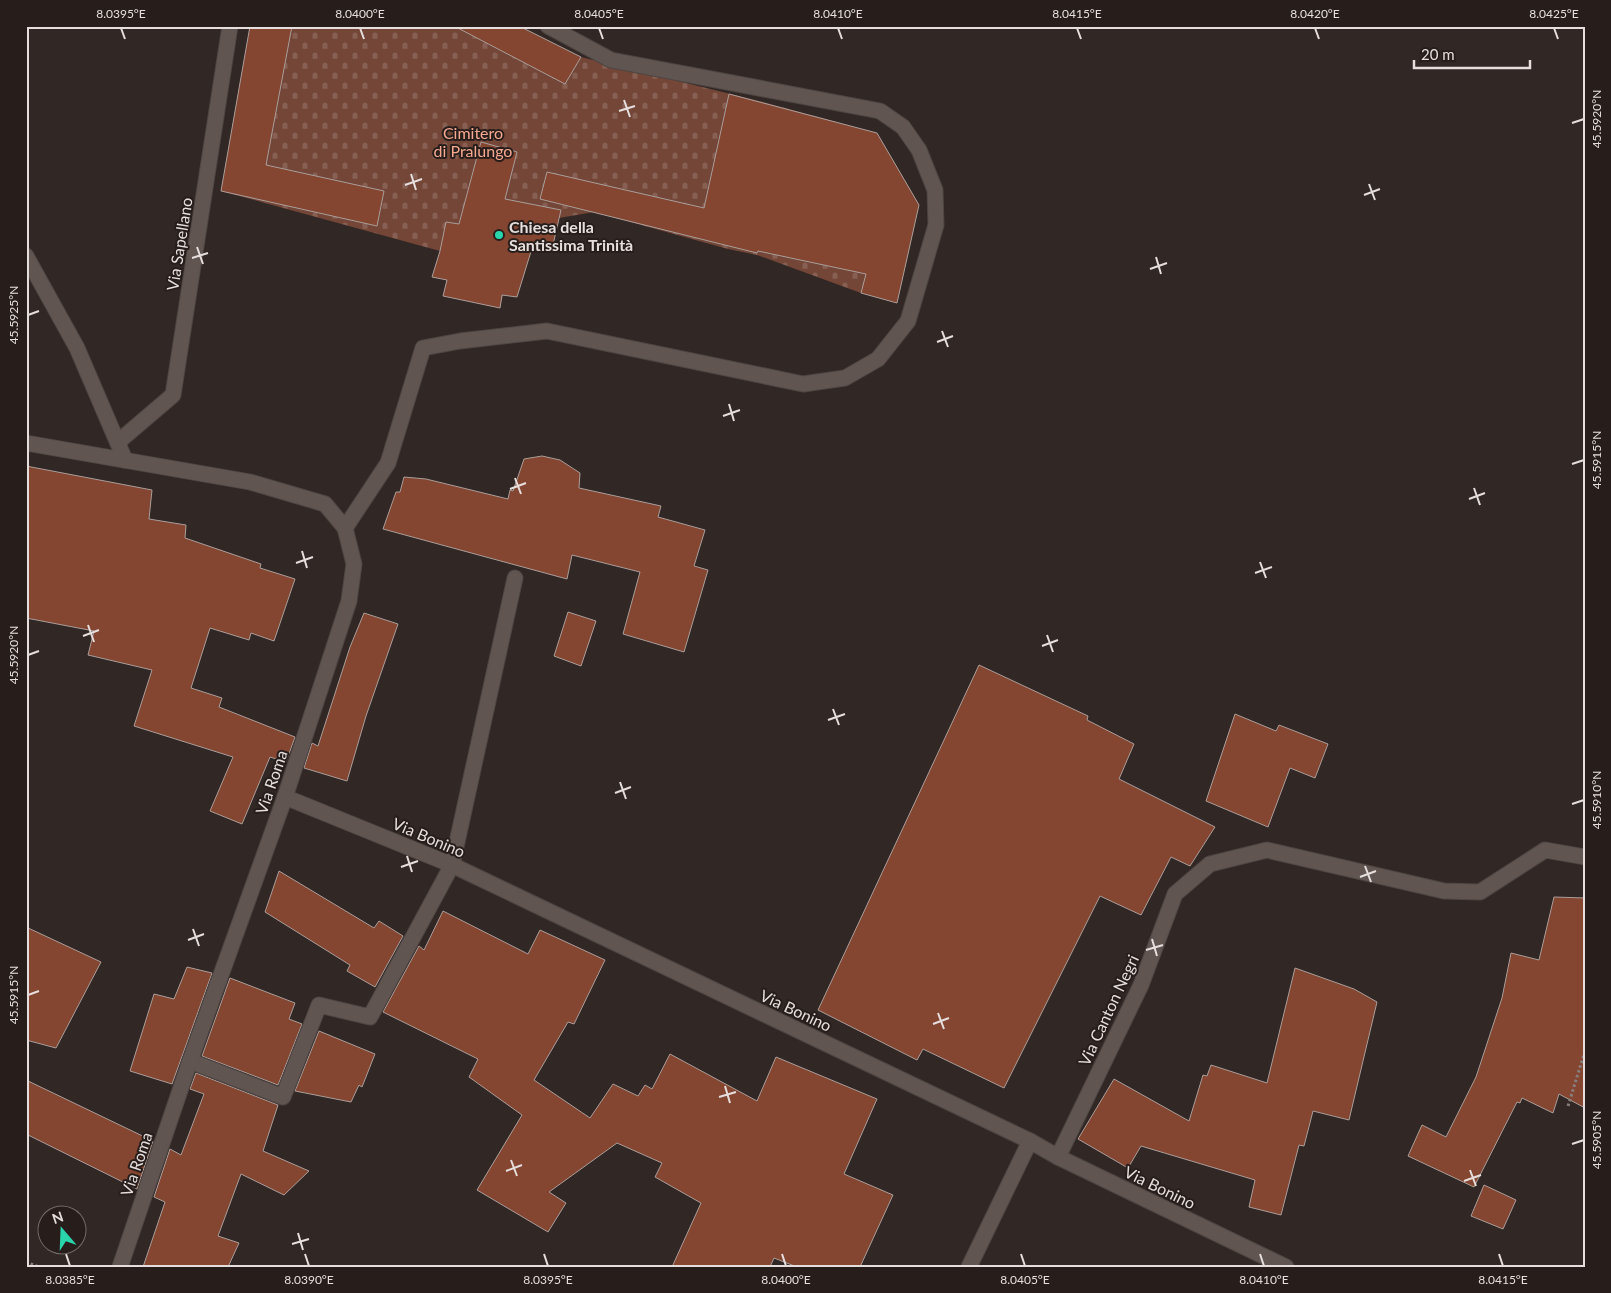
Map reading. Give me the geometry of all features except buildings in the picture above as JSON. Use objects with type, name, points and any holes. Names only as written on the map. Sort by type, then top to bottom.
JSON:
[{"type":"street","name":"Via Sapellano","points":[[118,442],[173,395],[230,26]]},
{"type":"street","points":[[345,528],[388,463],[423,348],[460,341],[547,331],[803,384],[845,378],[854,374],[878,359],[908,321],[936,225],[935,190],[919,150],[903,126],[880,111],[611,60],[548,26]]},
{"type":"street","points":[[26,256],[77,348],[125,460]]},
{"type":"street","name":"Via Roma","points":[[26,443],[250,482],[326,504],[345,528],[354,564],[349,601],[285,797],[190,1061],[120,1267]]},
{"type":"street","points":[[190,1061],[283,1096],[319,1005],[370,1017],[452,865],[515,578]]},
{"type":"street","name":"Via Bonino","points":[[285,797],[452,865],[1030,1141],[1058,1157],[1286,1267]]},
{"type":"street","name":"Via Canton Negri","points":[[1058,1157],[1141,985],[1175,894],[1210,864],[1266,850],[1444,891],[1480,892],[1546,850],[1585,857]]},
{"type":"street","points":[[968,1267],[1030,1141]]},
{"type":"path","points":[[1568,1106],[1585,1051]]},
{"type":"path","points":[[26,1262],[38,1267]]},
{"type":"green space","name":"Cimitero di Pralungo","points":[[250,26],[519,26],[581,57],[759,101],[877,133],[919,205],[897,303],[861,293],[757,255],[728,249],[594,212],[559,218],[552,249],[533,245],[517,297],[503,295],[500,308],[443,296],[447,280],[432,277],[440,251],[221,191]]},
{"type":"place","name":"Chiesa della Santissima Trinità","points":[[499,235]]}]
